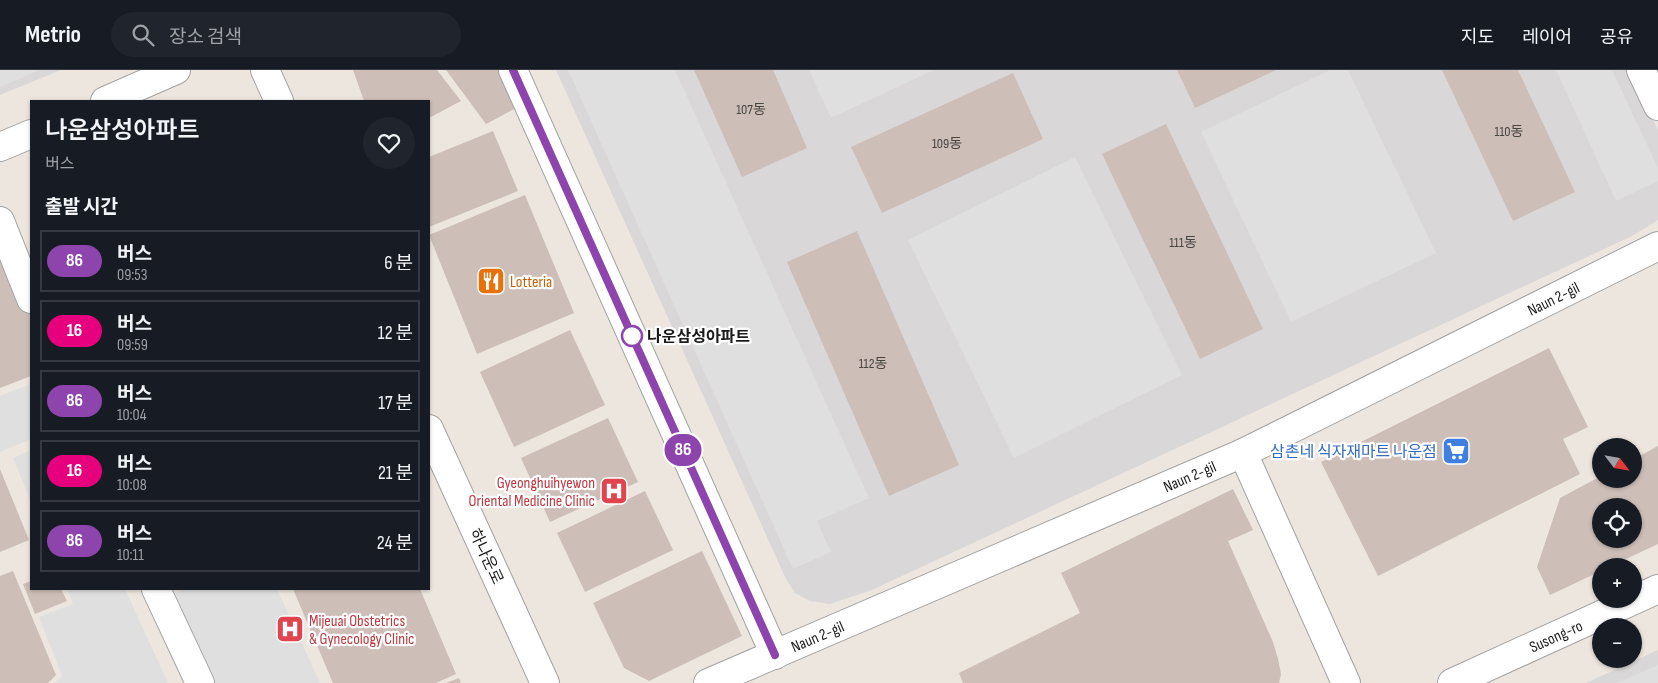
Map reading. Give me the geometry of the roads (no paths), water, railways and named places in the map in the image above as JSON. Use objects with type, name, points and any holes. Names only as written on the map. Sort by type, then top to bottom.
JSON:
[{"type":"street","points":[[107,100],[176,70]]},
{"type":"street","points":[[264,70],[279,100]]},
{"type":"street","points":[[513,70],[775,655]]},
{"type":"street","points":[[1641,70],[1658,106]]},
{"type":"street","points":[[0,147],[30,134]]},
{"type":"street","points":[[0,221],[30,296]]},
{"type":"street","name":"Naun 2-gil","points":[[708,683],[1243,453],[1658,246]]},
{"type":"street","name":"하나운로","points":[[430,431],[545,683]]},
{"type":"street","points":[[1243,453],[1346,683]]},
{"type":"street","name":"Susong-ro","points":[[1452,683],[1658,589]]},
{"type":"street","points":[[156,590],[200,683]]},
{"type":"place","name":"Lotteria","points":[[491,281]]},
{"type":"place","name":"나운삼성아파트","points":[[632,336]]},
{"type":"place","name":"삼촌네 식자재마트 나운점","points":[[1456,451]]},
{"type":"place","name":"Gyeonghuihyewon Oriental Medicine Clinic","points":[[614,491]]},
{"type":"place","name":"Mijeuai Obstetrics & Gynecology Clinic","points":[[290,629]]}]
